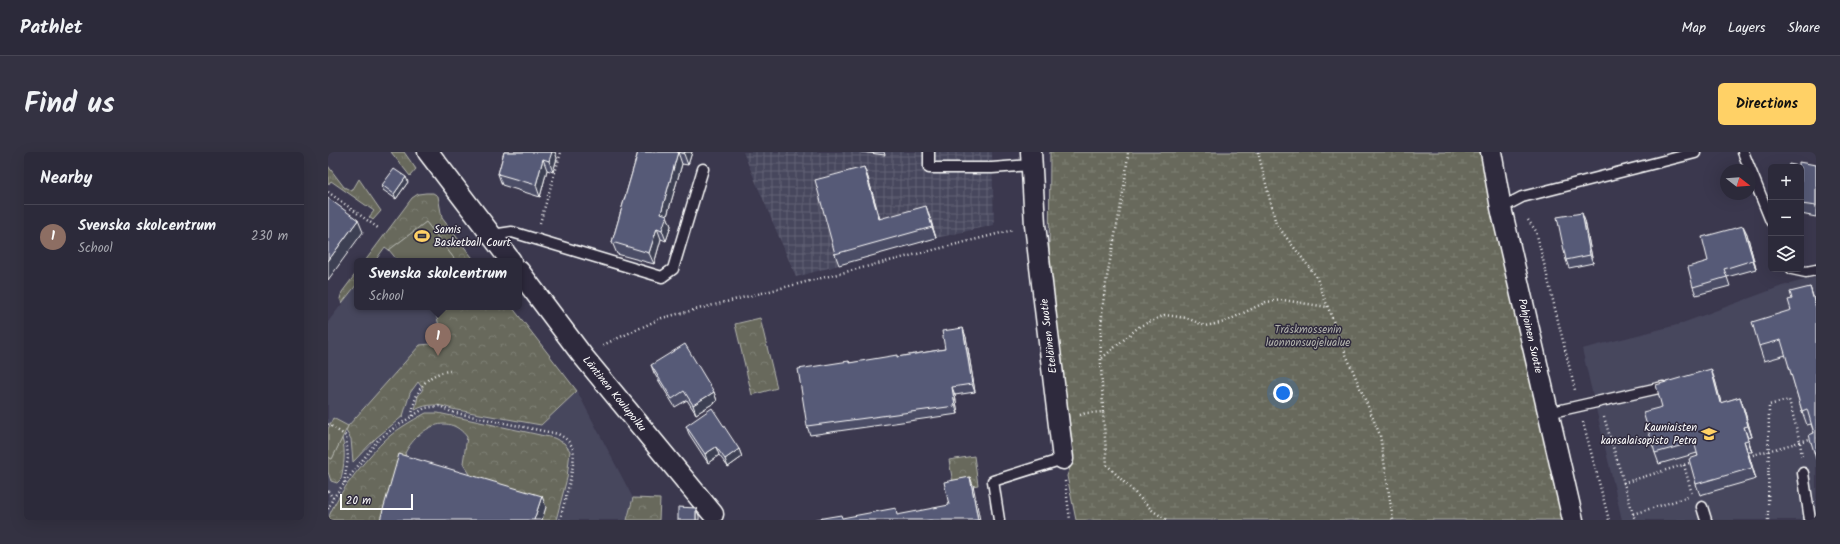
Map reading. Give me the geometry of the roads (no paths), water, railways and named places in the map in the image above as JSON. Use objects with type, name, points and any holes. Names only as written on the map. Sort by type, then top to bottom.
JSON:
[{"type":"street","points":[[428,152],[509,258]]},
{"type":"street","name":"Pohjoinen Suotie","points":[[1491,152],[1501,208],[1573,520]]},
{"type":"street","name":"Eteläinen Suotie","points":[[1031,158],[1034,225],[1063,459]]},
{"type":"street","name":"Läntinen Koulupolku","points":[[522,275],[606,385],[713,514]]},
{"type":"lane","points":[[929,152],[929,168],[992,168],[1031,158]]},
{"type":"lane","points":[[1743,152],[1768,214]]},
{"type":"lane","points":[[1501,208],[1522,197],[1695,153]]},
{"type":"lane","points":[[492,235],[512,232],[662,277],[673,269],[703,169]]},
{"type":"lane","points":[[1804,272],[1816,270]]},
{"type":"lane","points":[[1548,413],[1580,408],[1662,387]]},
{"type":"lane","points":[[999,520],[993,480],[1063,459]]},
{"type":"lane","points":[[1803,474],[1810,520]]},
{"type":"lane","points":[[1702,507],[1706,520]]},
{"type":"place","name":"Samis Basketball Court","points":[[422,236]]},
{"type":"place","name":"Svenska skolcentrum","points":[[438,356]]},
{"type":"place","name":"Kauniaisten kansalaisopisto Petra","points":[[1709,434]]},
{"type":"park label","name":"Träskmossenin luonnonsuojelualue","points":[[1308,336]]}]
